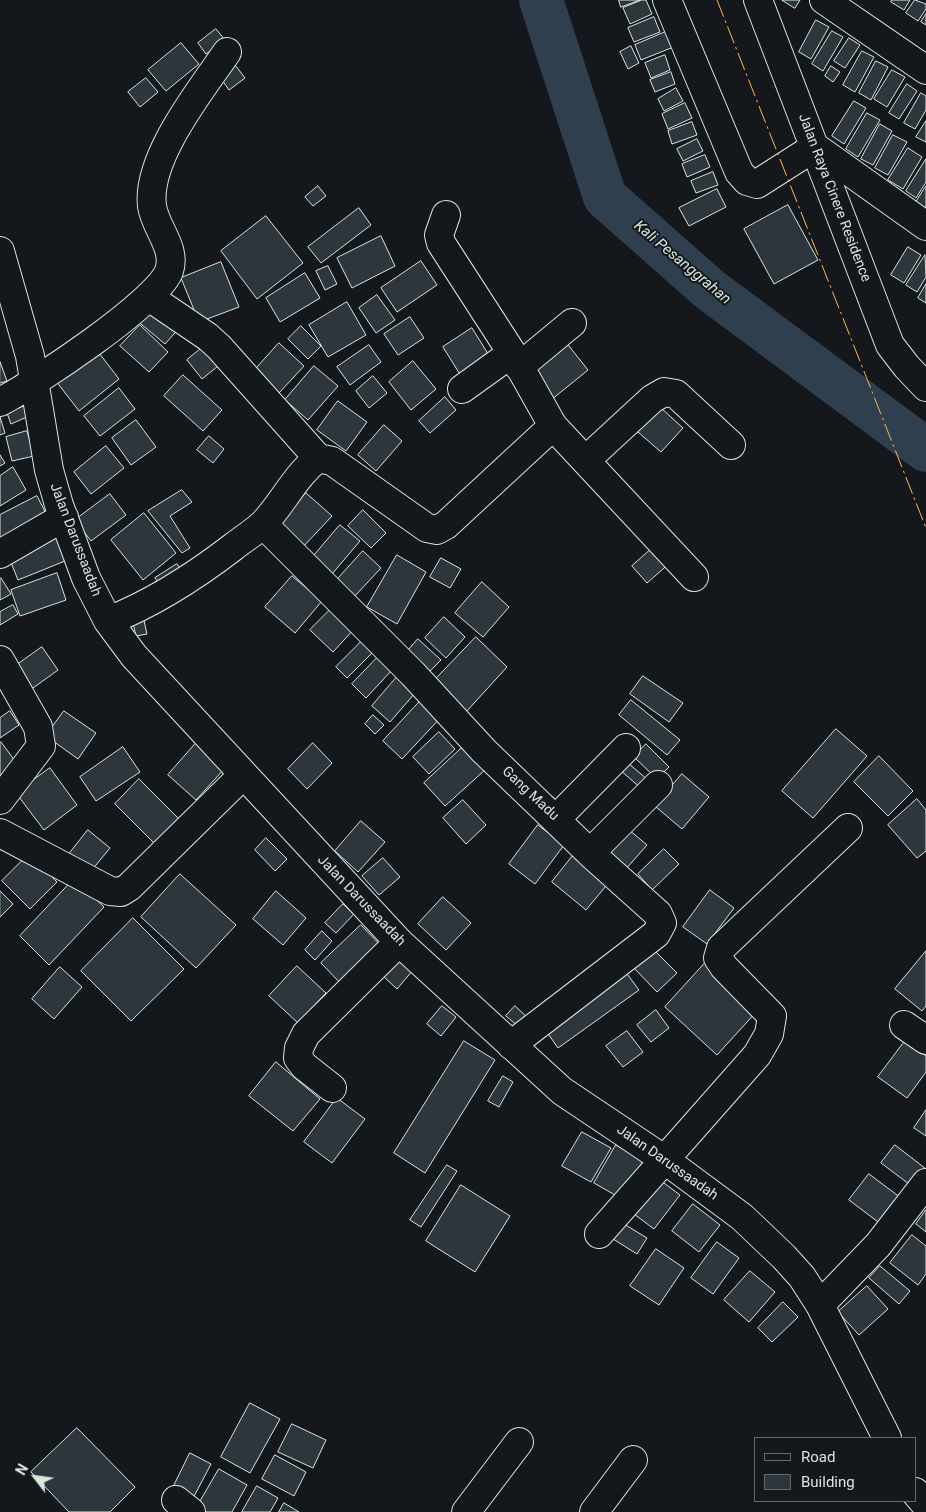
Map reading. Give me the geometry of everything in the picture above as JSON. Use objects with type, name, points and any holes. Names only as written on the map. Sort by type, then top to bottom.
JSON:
[{"type":"street","points":[[667,0],[739,172],[747,181],[757,184],[814,147],[926,226]]},
{"type":"street","points":[[824,0],[926,70]]},
{"type":"street","name":"Jalan Raya Cinere Residence","points":[[760,2],[890,345],[926,387]]},
{"type":"street","points":[[0,402],[35,383],[149,297],[165,280],[170,268],[171,257],[152,207],[153,193],[162,155],[170,137],[227,52]]},
{"type":"street","points":[[446,215],[439,235],[441,243],[516,360],[553,426],[694,577]]},
{"type":"street","name":"Jalan Darussaadah","points":[[0,251],[35,383],[38,414],[49,470],[64,517],[86,578],[108,621],[134,656],[399,942],[562,1091],[665,1160],[742,1217],[764,1237],[802,1277],[820,1305],[886,1437]]},
{"type":"street","points":[[149,297],[219,346],[318,458],[332,461],[427,528],[437,530],[446,525],[553,426]]},
{"type":"street","points":[[462,389],[516,360],[572,323]]},
{"type":"street","points":[[586,460],[652,400],[664,392],[676,394],[731,445]]},
{"type":"street","points":[[108,621],[136,610],[169,591],[210,565],[263,524],[307,467],[318,458]]},
{"type":"street","points":[[0,554],[64,517]]},
{"type":"street","name":"Gang Madu","points":[[263,524],[414,674],[484,751],[556,818],[590,853],[658,914],[662,923],[656,934],[512,1045]]},
{"type":"street","points":[[0,660],[38,727],[41,746],[0,800]]},
{"type":"street","points":[[556,818],[626,748]]},
{"type":"street","points":[[0,833],[110,891],[121,892],[129,887],[243,775]]},
{"type":"street","points":[[590,853],[658,785]]},
{"type":"street","points":[[599,1234],[757,1055],[769,1034],[772,1016],[724,967],[718,958],[721,948],[848,828]]},
{"type":"street","points":[[332,1088],[304,1066],[298,1058],[299,1048],[306,1034],[399,942]]},
{"type":"street","points":[[904,1025],[926,1040]]},
{"type":"street","points":[[820,1305],[878,1245],[926,1183]]},
{"type":"street","points":[[466,1512],[519,1442]]},
{"type":"street","points":[[604,1506],[633,1460]]},
{"type":"street","points":[[916,1493],[926,1505]]},
{"type":"building","points":[[619,0],[640,0],[621,7]]},
{"type":"building","points":[[646,0],[652,14],[630,24],[623,8]]},
{"type":"building","points":[[782,0],[800,0],[795,8]]},
{"type":"building","points":[[892,0],[910,0],[904,10],[891,2]]},
{"type":"building","points":[[915,0],[926,4],[926,9],[918,21],[906,13]]},
{"type":"building","points":[[926,14],[926,25],[921,22]]},
{"type":"building","points":[[654,17],[660,32],[634,42],[628,28]]},
{"type":"building","points":[[816,20],[829,27],[811,59],[799,52]]},
{"type":"building","points":[[216,29],[225,40],[206,54],[198,43]]},
{"type":"building","points":[[670,30],[676,46],[641,60],[635,45]]},
{"type":"building","points":[[832,31],[843,37],[823,71],[812,64]]},
{"type":"building","points":[[849,38],[860,45],[845,68],[834,61]]},
{"type":"building","points":[[181,43],[199,64],[166,91],[148,70]]},
{"type":"building","points":[[631,46],[639,63],[628,69],[620,52]]},
{"type":"building","points":[[862,51],[874,57],[855,92],[843,85]]},
{"type":"building","points":[[665,55],[670,70],[651,78],[645,63]]},
{"type":"building","points":[[232,61],[245,78],[229,90],[217,73]]},
{"type":"building","points":[[876,61],[888,67],[871,100],[859,93]]},
{"type":"building","points":[[831,66],[840,72],[833,82],[825,76]]},
{"type":"building","points":[[892,70],[905,77],[887,107],[874,99]]},
{"type":"building","points":[[671,72],[675,84],[655,92],[650,80]]},
{"type":"building","points":[[146,78],[158,92],[140,107],[128,92]]},
{"type":"building","points":[[907,84],[917,91],[899,119],[889,113]]},
{"type":"building","points":[[676,88],[683,101],[664,111],[658,99]]},
{"type":"building","points":[[921,93],[926,96],[926,110],[915,129],[904,123]]},
{"type":"building","points":[[854,101],[866,108],[844,144],[832,136]]},
{"type":"building","points":[[685,103],[692,118],[668,129],[662,114]]},
{"type":"building","points":[[867,113],[880,120],[858,157],[846,149]]},
{"type":"building","points":[[926,121],[926,142],[916,137]]},
{"type":"building","points":[[692,122],[697,135],[672,144],[668,131]]},
{"type":"building","points":[[880,124],[892,131],[873,165],[861,159]]},
{"type":"building","points":[[893,135],[907,142],[888,175],[875,168]]},
{"type":"building","points":[[697,139],[703,151],[683,161],[677,149]]},
{"type":"building","points":[[908,148],[922,157],[903,189],[888,180]]},
{"type":"building","points":[[705,155],[710,167],[687,177],[682,164]]},
{"type":"building","points":[[926,159],[926,182],[916,198],[906,191]]},
{"type":"building","points":[[713,172],[718,185],[696,193],[691,181]]},
{"type":"building","points":[[318,186],[326,196],[313,206],[305,197]]},
{"type":"building","points":[[926,186],[926,208],[916,202]]},
{"type":"building","points":[[717,189],[726,207],[689,226],[679,208]]},
{"type":"building","points":[[788,205],[818,260],[774,284],[744,229]]},
{"type":"building","points":[[359,208],[371,225],[321,263],[308,247]]},
{"type":"building","points":[[266,216],[303,263],[257,299],[221,251]]},
{"type":"building","points":[[381,236],[395,266],[352,288],[337,258]]},
{"type":"building","points":[[908,247],[921,255],[904,283],[891,275]]},
{"type":"building","points":[[925,255],[926,277],[917,292],[906,285]]},
{"type":"building","points":[[421,261],[437,285],[397,312],[381,288]]},
{"type":"building","points":[[221,262],[239,307],[199,322],[181,278]]},
{"type":"building","points":[[328,266],[337,284],[325,290],[316,271]]},
{"type":"building","points":[[305,273],[320,298],[280,322],[266,298]]},
{"type":"building","points":[[926,284],[926,303],[918,298]]},
{"type":"building","points":[[377,295],[395,320],[376,333],[359,308]]},
{"type":"building","points":[[151,300],[181,326],[165,344],[135,319]]},
{"type":"building","points":[[347,302],[366,335],[328,357],[309,325]]},
{"type":"building","points":[[410,317],[424,338],[398,355],[384,334]]},
{"type":"building","points":[[140,325],[168,352],[149,372],[120,346]]},
{"type":"building","points":[[301,326],[321,346],[308,359],[288,339]]},
{"type":"building","points":[[472,328],[490,357],[461,376],[443,347]]},
{"type":"building","points":[[565,341],[588,370],[551,400],[528,372]]},
{"type":"building","points":[[208,343],[223,362],[202,379],[187,360]]},
{"type":"building","points":[[279,343],[304,366],[279,393],[254,371]]},
{"type":"building","points":[[369,345],[381,362],[350,385],[337,367]]},
{"type":"building","points":[[96,349],[119,379],[79,411],[56,381]]},
{"type":"building","points":[[413,361],[436,389],[411,410],[389,382]]},
{"type":"building","points":[[0,362],[7,381],[0,383]]},
{"type":"building","points":[[314,366],[338,386],[308,420],[285,400]]},
{"type":"building","points":[[183,375],[222,410],[203,431],[164,396]]},
{"type":"building","points":[[373,376],[387,393],[369,408],[356,391]]},
{"type":"building","points":[[119,388],[135,409],[100,436],[84,416]]},
{"type":"building","points":[[445,397],[456,410],[430,433],[419,421]]},
{"type":"building","points":[[338,401],[367,422],[346,451],[317,430]]},
{"type":"building","points":[[25,406],[29,416],[11,424],[7,413]]},
{"type":"building","points":[[660,407],[683,428],[661,452],[638,432]]},
{"type":"building","points":[[0,417],[5,433],[0,435]]},
{"type":"building","points":[[136,420],[156,447],[131,465],[112,438]]},
{"type":"building","points":[[384,425],[402,441],[376,471],[358,455]]},
{"type":"building","points":[[27,431],[34,456],[12,461],[6,437]]},
{"type":"building","points":[[209,436],[224,449],[213,463],[197,450]]},
{"type":"building","points":[[106,446],[124,468],[91,494],[74,472]]},
{"type":"building","points":[[0,455],[5,463],[0,466]]},
{"type":"building","points":[[13,467],[26,490],[0,506],[0,476]]},
{"type":"building","points":[[182,490],[192,502],[170,516],[190,548],[182,553],[148,511]]},
{"type":"building","points":[[306,493],[332,516],[302,548],[277,525]]},
{"type":"building","points":[[110,494],[126,515],[91,541],[75,520]]},
{"type":"building","points":[[37,496],[50,521],[0,547],[0,515]]},
{"type":"building","points":[[363,510],[386,533],[371,548],[348,526]]},
{"type":"building","points":[[144,513],[176,553],[143,580],[111,540]]},
{"type":"building","points":[[340,525],[360,541],[332,574],[312,558]]},
{"type":"building","points":[[55,535],[65,561],[18,580],[8,555]]},
{"type":"building","points":[[656,545],[671,562],[647,583],[632,566]]},
{"type":"building","points":[[363,551],[381,568],[353,598],[335,582]]},
{"type":"building","points":[[397,555],[426,572],[397,624],[367,607]]},
{"type":"building","points":[[441,558],[461,569],[450,588],[430,577]]},
{"type":"building","points":[[177,564],[183,573],[162,587],[155,578]]},
{"type":"building","points":[[57,573],[66,600],[20,616],[11,590]]},
{"type":"building","points":[[292,576],[322,601],[295,633],[265,607]]},
{"type":"building","points":[[0,579],[11,594],[0,600]]},
{"type":"building","points":[[482,582],[509,607],[483,637],[455,613]]},
{"type":"building","points":[[13,605],[18,614],[0,625],[0,612]]},
{"type":"building","points":[[333,607],[355,628],[333,652],[310,630]]},
{"type":"building","points":[[143,616],[147,634],[136,636],[132,619]]},
{"type":"building","points":[[444,617],[465,637],[446,658],[425,638]]},
{"type":"building","points":[[476,637],[507,667],[466,712],[434,681]]},
{"type":"building","points":[[365,638],[376,649],[347,678],[336,667]]},
{"type":"building","points":[[418,639],[441,660],[429,672],[407,652]]},
{"type":"building","points":[[42,647],[58,670],[26,693],[10,670]]},
{"type":"building","points":[[378,657],[392,670],[366,698],[352,684]]},
{"type":"building","points":[[643,676],[683,703],[669,722],[630,694]]},
{"type":"building","points":[[397,677],[415,693],[390,722],[372,706]]},
{"type":"building","points":[[425,696],[444,714],[402,759],[383,741]]},
{"type":"building","points":[[631,700],[680,740],[667,755],[619,715]]},
{"type":"building","points":[[10,711],[19,725],[0,738],[0,718]]},
{"type":"building","points":[[64,711],[96,733],[78,759],[46,736]]},
{"type":"building","points":[[373,715],[384,725],[375,734],[365,724]]},
{"type":"building","points":[[836,729],[867,756],[813,818],[782,791]]},
{"type":"building","points":[[439,732],[455,749],[429,774],[413,757]]},
{"type":"building","points":[[197,742],[225,768],[196,800],[168,775]]},
{"type":"building","points":[[0,743],[21,769],[0,782]]},
{"type":"building","points":[[313,743],[332,763],[307,789],[288,769]]},
{"type":"building","points":[[646,744],[669,767],[657,779],[634,757]]},
{"type":"building","points":[[465,745],[486,769],[445,806],[424,783]]},
{"type":"building","points":[[123,747],[140,772],[96,801],[80,777]]},
{"type":"building","points":[[879,756],[913,791],[888,816],[854,782]]},
{"type":"building","points":[[627,762],[649,781],[642,789],[620,770]]},
{"type":"building","points":[[50,768],[77,805],[44,830],[16,793]]},
{"type":"building","points":[[682,774],[709,797],[682,829],[655,806]]},
{"type":"building","points":[[139,779],[180,820],[156,845],[115,804]]},
{"type":"building","points":[[917,799],[926,810],[926,851],[917,858],[888,825]]},
{"type":"building","points":[[463,800],[486,825],[466,844],[443,818]]},
{"type":"building","points":[[361,821],[385,842],[358,872],[335,851]]},
{"type":"building","points":[[538,825],[564,845],[535,884],[509,864]]},
{"type":"building","points":[[628,829],[647,845],[625,870],[607,854]]},
{"type":"building","points":[[88,830],[110,848],[87,876],[66,858]]},
{"type":"building","points":[[266,838],[287,859],[275,871],[255,850]]},
{"type":"building","points":[[664,849],[679,864],[652,890],[638,874]]},
{"type":"building","points":[[575,853],[610,881],[586,910],[552,882]]},
{"type":"building","points":[[29,854],[57,882],[30,909],[2,881]]},
{"type":"building","points":[[383,858],[400,877],[379,895],[362,876]]},
{"type":"building","points":[[180,874],[236,925],[196,968],[141,917]]},
{"type":"building","points":[[74,879],[104,907],[49,965],[20,936]]},
{"type":"building","points":[[710,890],[734,908],[707,944],[683,927]]},
{"type":"building","points":[[0,891],[13,904],[0,917]]},
{"type":"building","points":[[276,891],[306,918],[283,945],[253,919]]},
{"type":"building","points":[[443,897],[471,923],[446,950],[418,924]]},
{"type":"building","points":[[343,904],[354,914],[336,933],[325,923]]},
{"type":"building","points":[[133,918],[184,969],[131,1021],[81,971]]},
{"type":"building","points":[[361,925],[385,950],[345,988],[321,963]]},
{"type":"building","points":[[322,931],[332,941],[315,960],[305,950]]},
{"type":"building","points":[[652,948],[677,973],[657,992],[633,967]]},
{"type":"building","points":[[926,951],[926,1006],[922,1011],[895,989]]},
{"type":"building","points":[[399,958],[413,970],[397,989],[383,976]]},
{"type":"building","points":[[706,962],[758,1010],[717,1055],[665,1007]]},
{"type":"building","points":[[297,966],[326,993],[298,1023],[269,996]]},
{"type":"building","points":[[60,967],[82,987],[54,1019],[32,999]]},
{"type":"building","points":[[622,967],[639,990],[558,1048],[542,1025]]},
{"type":"building","points":[[442,1006],[456,1017],[441,1036],[427,1024]]},
{"type":"building","points":[[515,1006],[528,1018],[520,1028],[506,1016]]},
{"type":"building","points":[[656,1010],[669,1028],[651,1042],[637,1025]]},
{"type":"building","points":[[627,1031],[643,1052],[623,1067],[606,1046]]},
{"type":"building","points":[[464,1041],[495,1060],[425,1173],[394,1153]]},
{"type":"building","points":[[905,1041],[926,1056],[926,1072],[907,1098],[878,1077]]},
{"type":"building","points":[[276,1062],[320,1099],[293,1131],[249,1096]]},
{"type":"building","points":[[503,1076],[513,1082],[499,1107],[488,1101]]},
{"type":"building","points":[[337,1098],[365,1119],[332,1163],[304,1142]]},
{"type":"building","points":[[926,1110],[926,1136],[914,1128]]},
{"type":"building","points":[[582,1132],[611,1148],[591,1182],[562,1166]]},
{"type":"building","points":[[616,1145],[643,1161],[622,1199],[594,1183]]},
{"type":"building","points":[[895,1145],[926,1169],[913,1187],[881,1163]]},
{"type":"building","points":[[447,1165],[457,1171],[421,1227],[410,1220]]},
{"type":"building","points":[[869,1174],[905,1201],[886,1228],[849,1200]]},
{"type":"building","points":[[656,1177],[680,1195],[654,1229],[630,1211]]},
{"type":"building","points":[[461,1185],[510,1216],[475,1272],[426,1241]]},
{"type":"building","points":[[693,1204],[720,1225],[699,1252],[672,1231]]},
{"type":"building","points":[[926,1210],[926,1232],[916,1224]]},
{"type":"building","points":[[619,1221],[647,1238],[637,1254],[610,1237]]},
{"type":"building","points":[[912,1235],[926,1246],[926,1274],[918,1285],[890,1263]]},
{"type":"building","points":[[717,1242],[739,1258],[713,1294],[691,1278]]},
{"type":"building","points":[[656,1249],[684,1268],[659,1305],[630,1286]]},
{"type":"building","points":[[880,1266],[910,1291],[899,1304],[869,1278]]},
{"type":"building","points":[[750,1271],[775,1292],[749,1322],[724,1300]]},
{"type":"building","points":[[867,1286],[888,1309],[859,1335],[838,1312]]},
{"type":"building","points":[[783,1302],[798,1317],[772,1342],[758,1328]]},
{"type":"building","points":[[250,1403],[280,1419],[250,1473],[221,1457]]},
{"type":"building","points":[[292,1424],[326,1440],[313,1468],[278,1452]]},
{"type":"building","points":[[77,1428],[135,1487],[110,1512],[69,1512],[31,1472]]},
{"type":"building","points":[[190,1453],[211,1464],[190,1504],[170,1494]]},
{"type":"building","points":[[275,1455],[306,1472],[294,1496],[262,1479]]},
{"type":"building","points":[[219,1469],[247,1485],[232,1512],[206,1512],[197,1507]]},
{"type":"building","points":[[257,1486],[278,1498],[270,1512],[242,1512]]},
{"type":"building","points":[[284,1503],[299,1512],[279,1512]]},
{"type":"waterway","name":"Kali Pesanggrahan","points":[[541,0],[605,197],[709,289],[926,450]]},
{"type":"power","points":[[717,0],[926,528]]}]
